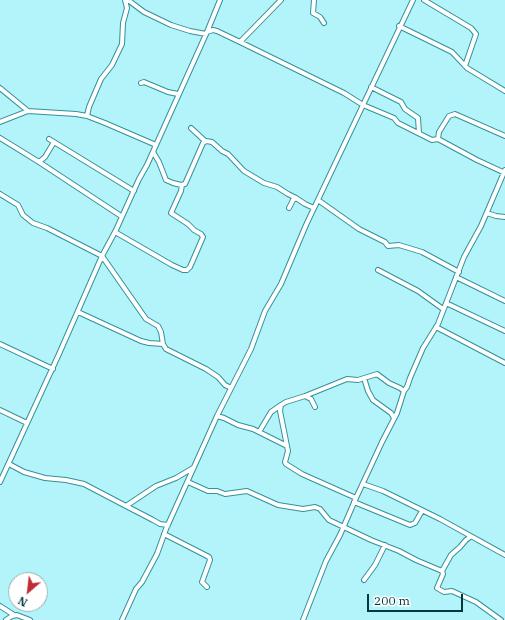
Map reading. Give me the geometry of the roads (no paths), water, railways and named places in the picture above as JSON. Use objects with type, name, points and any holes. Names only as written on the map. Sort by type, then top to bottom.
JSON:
[{"type":"street","points":[[127,0],[144,12],[171,25],[190,31],[207,33],[213,30],[217,31],[344,93],[363,105],[394,118],[398,123],[432,140],[438,138],[477,160],[505,172],[487,213],[464,257],[436,327],[423,348],[394,418],[344,526],[326,561],[303,620]]},
{"type":"street","points":[[87,116],[89,107],[102,79],[112,65],[123,43],[123,23],[127,8],[127,0]]},
{"type":"street","points":[[0,482],[53,369],[102,256],[153,152],[178,94],[207,33],[220,0]]},
{"type":"street","points":[[240,42],[281,0]]},
{"type":"street","points":[[314,0],[313,12],[320,17],[324,23]]},
{"type":"street","points":[[122,620],[136,589],[142,582],[154,559],[217,416],[251,349],[265,311],[280,284],[399,26],[413,0]]},
{"type":"street","points":[[424,0],[471,28],[476,34],[465,66]]},
{"type":"street","points":[[399,26],[452,52],[465,66],[505,91]]},
{"type":"street","points":[[141,83],[144,82],[168,92],[178,94]]},
{"type":"street","points":[[371,87],[401,102],[405,109],[418,118],[419,133]]},
{"type":"street","points":[[0,88],[28,111]]},
{"type":"street","points":[[0,122],[28,111],[72,113],[87,116],[156,145]]},
{"type":"street","points":[[438,138],[439,132],[449,116],[455,114],[505,136]]},
{"type":"street","points":[[191,128],[205,141],[212,142],[228,154],[244,171],[264,183],[277,187],[314,208]]},
{"type":"street","points":[[0,138],[121,216]]},
{"type":"street","points":[[49,139],[134,191]]},
{"type":"street","points":[[115,232],[172,265],[183,270],[187,270],[190,267],[203,237],[202,234],[171,213],[181,192],[182,185],[185,184],[205,141]]},
{"type":"street","points":[[39,162],[45,157],[54,142]]},
{"type":"street","points":[[153,152],[159,162],[166,180],[182,185]]},
{"type":"street","points":[[0,194],[18,205],[23,215],[33,223],[47,228],[102,256],[146,320],[158,326],[161,332],[163,344],[168,351],[188,359],[211,372],[225,385],[231,388]]},
{"type":"street","points":[[289,208],[293,200],[296,198]]},
{"type":"street","points":[[318,200],[359,229],[385,242],[388,246],[399,245],[422,252],[459,272]]},
{"type":"street","points":[[487,213],[505,217]]},
{"type":"street","points":[[378,270],[418,292],[443,309]]},
{"type":"street","points":[[456,278],[505,301]]},
{"type":"street","points":[[446,303],[505,331]]},
{"type":"street","points":[[78,312],[140,341],[163,344]]},
{"type":"street","points":[[436,327],[505,363]]},
{"type":"street","points":[[0,344],[53,369]]},
{"type":"street","points":[[259,432],[271,412],[281,405],[343,381],[378,374],[389,383],[404,391]]},
{"type":"street","points":[[364,378],[368,391],[374,400],[391,413],[394,418]]},
{"type":"street","points":[[305,396],[311,399],[315,407]]},
{"type":"street","points":[[281,405],[280,411],[288,451],[285,462],[286,464],[302,474],[355,500],[410,524],[415,523],[422,511]]},
{"type":"street","points":[[0,410],[28,423]]},
{"type":"street","points":[[217,416],[259,432],[287,446]]},
{"type":"street","points":[[9,464],[24,472],[45,478],[66,480],[84,484],[157,522],[168,525]]},
{"type":"street","points":[[126,506],[156,486],[180,476],[194,468]]},
{"type":"street","points":[[188,482],[208,491],[217,491],[225,494],[247,491],[278,505],[303,509],[314,506],[320,509],[329,520],[442,571]]},
{"type":"street","points":[[363,484],[382,491],[505,555]]},
{"type":"street","points":[[164,534],[209,557],[202,582],[207,587]]},
{"type":"street","points":[[470,537],[454,552],[442,571],[442,576],[437,588],[439,591],[452,591],[476,602],[501,620]]},
{"type":"street","points":[[364,580],[385,545]]},
{"type":"street","points":[[0,606],[14,615],[30,620]]},
{"type":"street","points":[[6,620],[14,615]]}]
